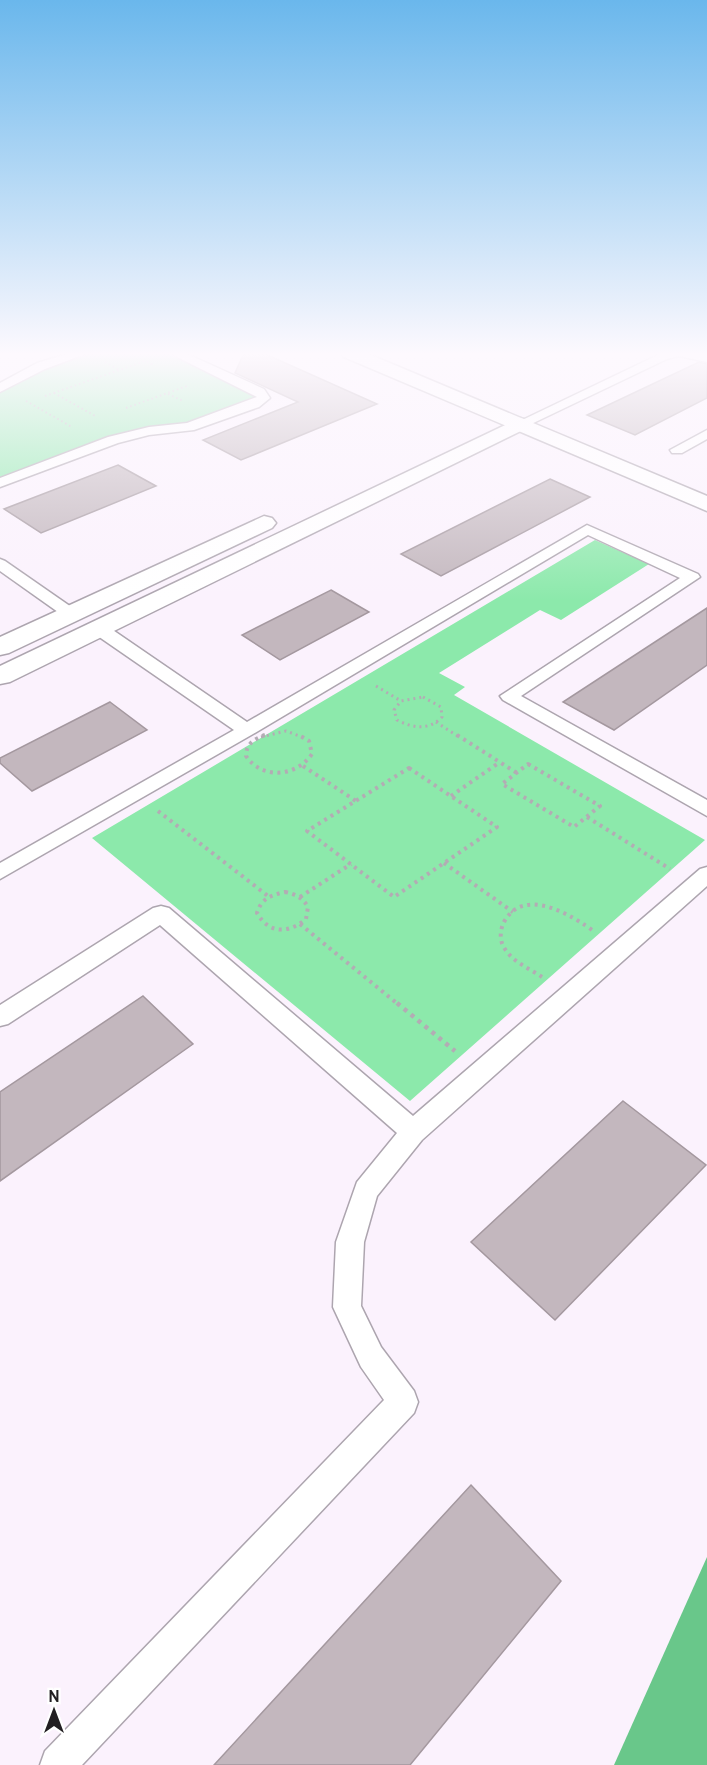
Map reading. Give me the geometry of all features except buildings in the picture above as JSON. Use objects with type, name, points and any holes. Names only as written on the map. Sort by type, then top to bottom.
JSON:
[{"type":"street","points":[[315,499],[451,435]]},
{"type":"street","points":[[0,676],[496,435]]},
{"type":"street","points":[[547,435],[707,504]]},
{"type":"street","points":[[0,647],[284,514]]},
{"type":"lane","points":[[0,483],[113,440],[132,435]]},
{"type":"lane","points":[[677,450],[706,435]]},
{"type":"lane","points":[[0,872],[247,730],[587,529],[692,577],[508,696],[706,808]]},
{"type":"lane","points":[[0,564],[71,614]]},
{"type":"lane","points":[[98,628],[247,730]]},
{"type":"lane","points":[[58,1764],[404,1402],[372,1356],[347,1307],[350,1242],[366,1190],[412,1132],[707,874]]},
{"type":"lane","points":[[0,1017],[161,914],[412,1132]]},
{"type":"path","points":[[407,699],[430,699],[441,707],[443,712],[442,717],[436,722],[426,726],[410,726],[398,720],[394,710],[401,701],[407,699]]},
{"type":"path","points":[[436,722],[517,773]]},
{"type":"path","points":[[286,731],[295,733],[309,741],[312,747],[309,760],[303,766],[293,770],[271,772],[252,764],[247,750],[250,743],[266,733],[286,731]]},
{"type":"path","points":[[451,796],[500,762]]},
{"type":"path","points":[[528,764],[600,806],[574,827],[502,784],[517,773],[528,764]]},
{"type":"path","points":[[303,766],[356,801]]},
{"type":"path","points":[[409,768],[451,796],[497,827],[394,897],[308,831],[409,768]]},
{"type":"path","points":[[136,794],[268,896]]},
{"type":"path","points":[[587,817],[680,875],[657,894],[673,903]]},
{"type":"path","points":[[444,863],[513,912]]},
{"type":"path","points":[[300,897],[351,864]]},
{"type":"path","points":[[285,892],[300,897],[308,908],[306,919],[294,928],[278,930],[263,924],[258,919],[258,906],[268,896],[285,892]]},
{"type":"path","points":[[568,996],[510,954],[502,944],[501,931],[505,920],[513,912],[534,905],[554,908],[570,914],[620,950]]},
{"type":"path","points":[[300,924],[480,1072]]},
{"type":"green space","points":[[0,435],[130,435],[0,480]]},
{"type":"green space","points":[[595,540],[649,564],[561,620],[540,610],[439,673],[465,687],[454,695],[705,840],[410,1101],[92,838]]},
{"type":"green space","points":[[707,1557],[707,1765],[614,1765]]}]
